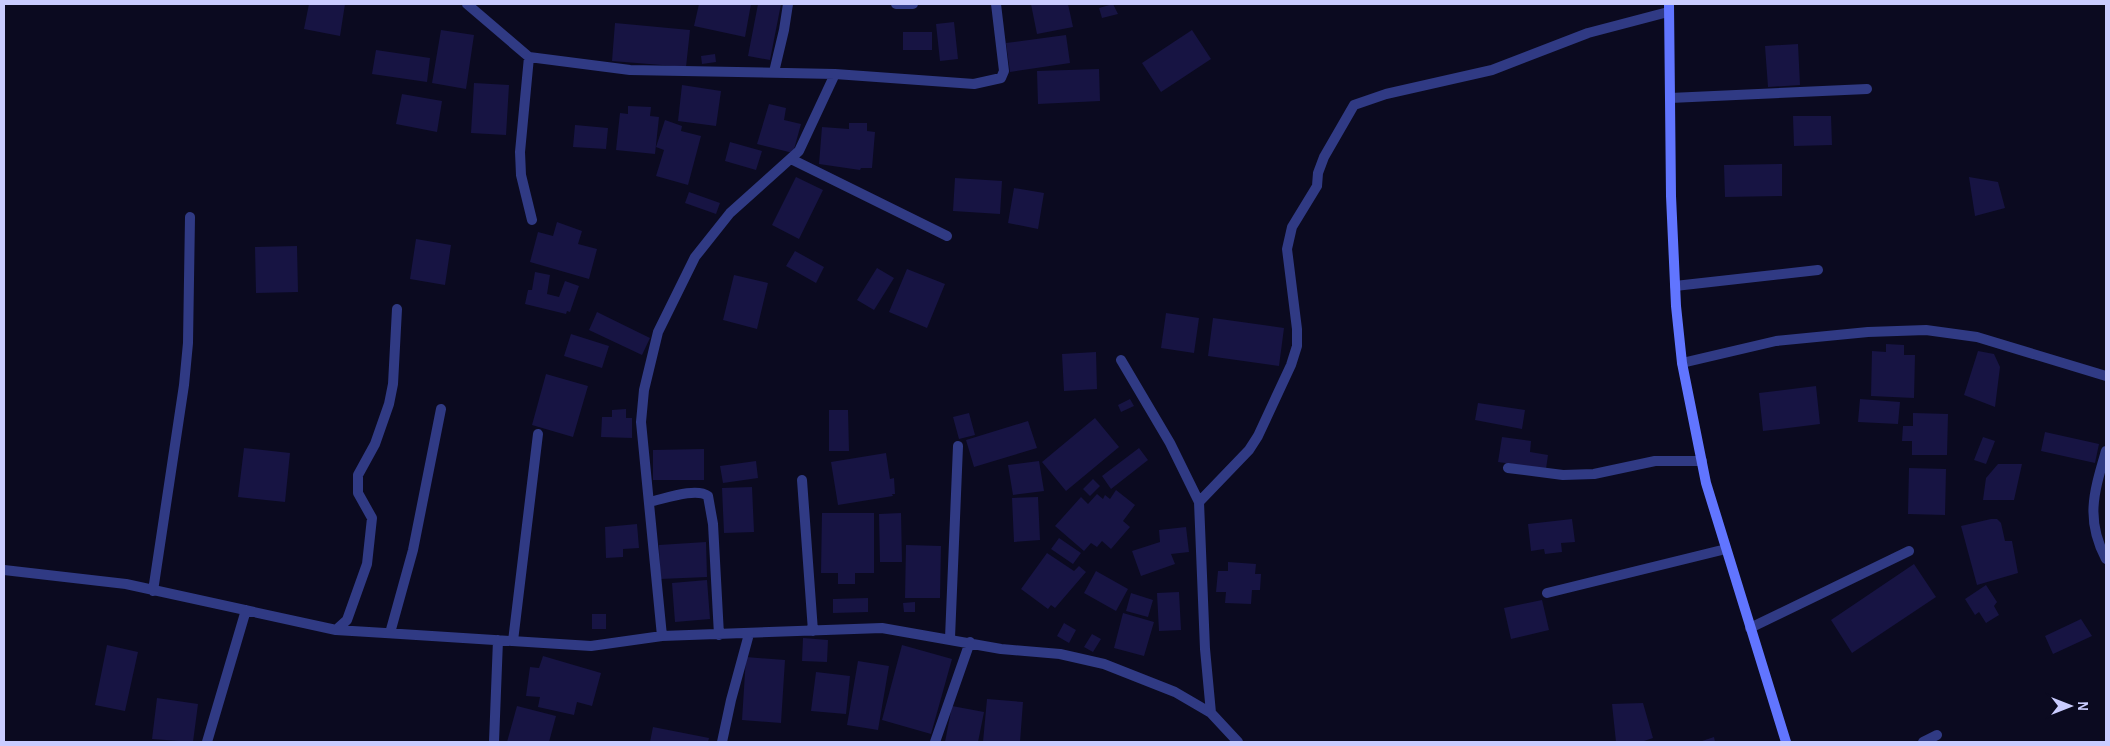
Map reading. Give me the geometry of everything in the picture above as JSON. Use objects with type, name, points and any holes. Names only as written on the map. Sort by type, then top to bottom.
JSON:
[{"type":"street","points":[[467,4],[529,57],[630,70],[835,74],[974,84],[995,81],[1001,78],[1004,71],[996,4]]},
{"type":"street","points":[[774,72],[788,4]]},
{"type":"street","points":[[896,4],[913,4]]},
{"type":"street","points":[[1199,502],[1249,450],[1258,436],[1291,365],[1297,346],[1297,329],[1287,249],[1289,237],[1292,227],[1317,186],[1318,173],[1324,157],[1348,112],[1354,105],[1386,94],[1492,70],[1588,33],[1669,8],[1675,286],[1682,363],[1706,483],[1786,742]]},
{"type":"street","points":[[529,57],[520,152],[521,175],[532,220]]},
{"type":"street","points":[[662,636],[640,422],[644,390],[658,332],[695,257],[730,213],[799,151],[835,74]]},
{"type":"street","points":[[1670,98],[1867,90]]},
{"type":"street","points":[[791,159],[947,236]]},
{"type":"street","points":[[153,591],[184,385],[188,343],[190,217]]},
{"type":"street","points":[[1675,286],[1818,270]]},
{"type":"street","points":[[336,630],[347,620],[367,564],[372,518],[358,492],[358,475],[375,444],[389,404],[397,309]]},
{"type":"street","points":[[1682,363],[1776,340],[1868,332],[1926,330],[1977,337],[2106,376]]},
{"type":"street","points":[[1120,360],[1170,443],[1199,502],[1205,649],[1211,713]]},
{"type":"street","points":[[390,633],[413,550],[441,409]]},
{"type":"street","points":[[513,641],[538,434]]},
{"type":"street","points":[[950,638],[958,446]]},
{"type":"street","points":[[2106,451],[2095,492],[2093,520],[2096,540],[2106,559]]},
{"type":"street","points":[[1508,468],[1563,475],[1594,474],[1655,461],[1702,461]]},
{"type":"street","points":[[802,480],[813,631]]},
{"type":"street","points":[[649,502],[695,492],[703,492],[708,496],[713,524],[719,635]]},
{"type":"street","points":[[1547,593],[1726,549]]},
{"type":"street","points":[[1750,628],[1909,551]]},
{"type":"street","points":[[4,570],[126,584],[336,630],[591,646],[662,636],[882,628],[950,638],[1002,649],[1060,654],[1104,664],[1175,692],[1211,713],[1238,742]]},
{"type":"street","points":[[207,742],[246,610]]},
{"type":"street","points":[[722,742],[749,634]]},
{"type":"street","points":[[494,742],[498,640]]},
{"type":"street","points":[[935,742],[970,642]]},
{"type":"street","points":[[1924,742],[1937,735]]},
{"type":"building","points":[[309,4],[345,4],[340,36],[304,29]]},
{"type":"building","points":[[699,4],[751,4],[745,37],[694,26]]},
{"type":"building","points":[[758,4],[781,4],[770,60],[748,56]]},
{"type":"building","points":[[1031,4],[1068,4],[1073,27],[1037,34]]},
{"type":"building","points":[[1113,4],[1118,14],[1102,18],[1099,8]]},
{"type":"building","points":[[954,22],[958,59],[940,61],[936,24]]},
{"type":"building","points":[[615,23],[690,30],[686,67],[612,61]]},
{"type":"building","points":[[441,30],[474,35],[466,89],[432,83]]},
{"type":"building","points":[[1192,30],[1211,59],[1161,92],[1142,63]]},
{"type":"building","points":[[903,32],[932,32],[932,50],[903,50]]},
{"type":"building","points":[[1066,35],[1070,63],[1010,72],[1006,43]]},
{"type":"building","points":[[1798,44],[1800,85],[1768,87],[1765,46]]},
{"type":"building","points":[[376,50],[430,58],[427,82],[372,74]]},
{"type":"building","points":[[715,54],[716,62],[702,64],[701,56]]},
{"type":"building","points":[[1099,69],[1100,101],[1038,104],[1037,71]]},
{"type":"building","points":[[474,83],[509,85],[506,135],[471,133]]},
{"type":"building","points":[[682,85],[721,91],[716,126],[678,121]]},
{"type":"building","points":[[402,94],[442,101],[437,132],[396,124]]},
{"type":"building","points":[[769,104],[786,108],[784,120],[801,124],[793,153],[757,144]]},
{"type":"building","points":[[628,106],[651,107],[650,116],[659,117],[655,154],[616,150],[620,113],[628,114]]},
{"type":"building","points":[[1793,116],[1831,116],[1832,145],[1794,146]]},
{"type":"building","points":[[665,120],[682,126],[681,131],[701,136],[688,185],[656,176],[664,150],[656,147]]},
{"type":"building","points":[[849,123],[867,123],[867,131],[875,132],[872,168],[861,168],[860,170],[819,164],[822,127],[849,129]]},
{"type":"building","points":[[575,125],[608,128],[606,149],[573,147]]},
{"type":"building","points":[[730,142],[762,151],[756,170],[725,161]]},
{"type":"building","points":[[1782,164],[1782,196],[1725,197],[1724,165]]},
{"type":"building","points":[[796,177],[823,190],[799,239],[772,225]]},
{"type":"building","points":[[1969,177],[1998,182],[2005,208],[1975,216]]},
{"type":"building","points":[[955,178],[1002,181],[1000,214],[953,211]]},
{"type":"building","points":[[1014,188],[1044,193],[1038,229],[1008,223]]},
{"type":"building","points":[[689,192],[720,203],[716,214],[685,203]]},
{"type":"building","points":[[557,222],[582,231],[578,244],[597,249],[589,279],[530,262],[538,232],[553,236]]},
{"type":"building","points":[[416,239],[451,245],[445,285],[410,279]]},
{"type":"building","points":[[297,246],[298,292],[256,293],[255,247]]},
{"type":"building","points":[[795,251],[824,267],[816,283],[786,266]]},
{"type":"building","points":[[877,268],[894,278],[874,310],[857,300]]},
{"type":"building","points":[[907,269],[945,284],[927,328],[889,312]]},
{"type":"building","points":[[535,272],[550,275],[547,294],[559,297],[565,281],[579,286],[570,312],[567,311],[566,314],[525,304],[528,290],[532,290]]},
{"type":"building","points":[[734,275],[768,283],[757,329],[723,320]]},
{"type":"building","points":[[597,312],[650,338],[642,355],[589,330]]},
{"type":"building","points":[[1166,313],[1199,318],[1194,353],[1161,348]]},
{"type":"building","points":[[1213,318],[1284,328],[1279,366],[1208,356]]},
{"type":"building","points":[[571,334],[609,346],[602,368],[564,356]]},
{"type":"building","points":[[1886,344],[1904,345],[1904,355],[1915,355],[1914,398],[1871,396],[1872,351],[1886,352]]},
{"type":"building","points":[[1978,351],[1994,354],[2000,367],[1995,407],[1964,395]]},
{"type":"building","points":[[1096,352],[1097,389],[1064,391],[1062,354]]},
{"type":"building","points":[[546,374],[588,386],[573,437],[532,425]]},
{"type":"building","points":[[1816,386],[1820,424],[1763,431],[1759,393]]},
{"type":"building","points":[[1130,399],[1134,406],[1121,412],[1118,405]]},
{"type":"building","points":[[1860,399],[1900,402],[1898,424],[1858,422]]},
{"type":"building","points":[[1478,403],[1525,410],[1522,429],[1475,420]]},
{"type":"building","points":[[626,409],[626,418],[632,418],[632,438],[601,437],[602,417],[612,417],[612,410]]},
{"type":"building","points":[[829,410],[848,410],[849,451],[829,451]]},
{"type":"building","points":[[969,413],[975,435],[959,439],[953,417]]},
{"type":"building","points":[[1913,413],[1948,414],[1947,455],[1912,455],[1912,441],[1902,441],[1903,426],[1913,426]]},
{"type":"building","points":[[1095,418],[1119,447],[1066,491],[1042,462]]},
{"type":"building","points":[[1028,421],[1037,448],[974,467],[966,440]]},
{"type":"building","points":[[2045,432],[2099,444],[2095,463],[2041,451]]},
{"type":"building","points":[[1502,437],[1531,441],[1530,452],[1548,455],[1546,469],[1498,462]]},
{"type":"building","points":[[1983,437],[1995,441],[1986,464],[1974,460]]},
{"type":"building","points":[[244,448],[290,453],[285,502],[238,497]]},
{"type":"building","points":[[1139,448],[1148,460],[1111,489],[1102,476]]},
{"type":"building","points":[[704,449],[704,480],[653,480],[653,450]]},
{"type":"building","points":[[886,453],[890,479],[894,478],[895,494],[892,494],[893,496],[838,505],[831,462]]},
{"type":"building","points":[[756,461],[758,478],[723,483],[720,466]]},
{"type":"building","points":[[1039,461],[1044,491],[1013,495],[1008,465]]},
{"type":"building","points":[[1998,464],[2022,464],[2014,500],[1983,500],[1986,478]]},
{"type":"building","points":[[1909,468],[1946,469],[1945,515],[1908,514]]},
{"type":"building","points":[[1093,479],[1100,486],[1090,496],[1083,489]]},
{"type":"building","points":[[752,487],[754,532],[724,533],[722,488]]},
{"type":"building","points":[[1116,490],[1135,505],[1123,521],[1130,527],[1111,549],[1102,541],[1097,547],[1091,543],[1084,551],[1055,526],[1081,497],[1088,504],[1097,494],[1103,499],[1105,495],[1110,499]]},
{"type":"building","points":[[1038,497],[1040,540],[1014,542],[1012,498]]},
{"type":"building","points":[[822,513],[874,513],[874,573],[855,573],[855,584],[838,584],[838,573],[821,573]]},
{"type":"building","points":[[901,513],[902,562],[880,562],[879,514]]},
{"type":"building","points":[[1572,519],[1575,542],[1561,543],[1562,552],[1545,554],[1544,549],[1531,551],[1528,524]]},
{"type":"building","points":[[1997,519],[2001,523],[2005,541],[2012,541],[2018,573],[1977,585],[1961,526]]},
{"type":"building","points":[[637,524],[639,548],[623,549],[623,557],[606,558],[605,527]]},
{"type":"building","points":[[1186,527],[1189,552],[1171,554],[1175,564],[1141,576],[1132,551],[1160,542],[1159,530]]},
{"type":"building","points":[[1059,538],[1081,553],[1073,564],[1051,549]]},
{"type":"building","points":[[706,542],[707,577],[660,579],[659,545]]},
{"type":"building","points":[[906,545],[941,546],[940,598],[905,598]]},
{"type":"building","points":[[1047,553],[1074,571],[1079,566],[1086,572],[1055,608],[1051,605],[1048,609],[1021,589]]},
{"type":"building","points":[[1228,562],[1256,564],[1255,574],[1261,574],[1260,590],[1252,590],[1251,604],[1225,603],[1226,592],[1216,592],[1218,571],[1228,571]]},
{"type":"building","points":[[1914,564],[1936,597],[1852,653],[1831,620]]},
{"type":"building","points":[[1096,571],[1128,589],[1116,611],[1084,593]]},
{"type":"building","points":[[707,580],[710,619],[675,622],[672,583]]},
{"type":"building","points":[[1986,585],[1997,602],[1994,606],[1999,615],[1986,623],[1979,612],[1975,615],[1965,599]]},
{"type":"building","points":[[1179,592],[1181,630],[1159,631],[1157,593]]},
{"type":"building","points":[[1131,593],[1153,600],[1148,617],[1126,611]]},
{"type":"building","points":[[868,598],[868,612],[833,613],[833,599]]},
{"type":"building","points":[[1542,600],[1549,630],[1511,639],[1504,608]]},
{"type":"building","points":[[915,602],[915,612],[904,612],[903,603]]},
{"type":"building","points":[[1123,613],[1154,622],[1144,656],[1114,648]]},
{"type":"building","points":[[592,614],[606,614],[606,629],[592,629]]},
{"type":"building","points":[[2081,619],[2092,636],[2053,654],[2045,636]]},
{"type":"building","points":[[1064,623],[1076,630],[1069,643],[1057,636]]},
{"type":"building","points":[[1092,634],[1101,639],[1093,652],[1084,647]]},
{"type":"building","points":[[803,638],[828,640],[827,662],[802,661]]},
{"type":"building","points":[[107,645],[138,652],[125,711],[95,705]]},
{"type":"building","points":[[902,645],[952,659],[931,734],[882,720]]},
{"type":"building","points":[[543,656],[601,673],[592,706],[577,702],[574,715],[538,707],[540,697],[526,696],[530,667],[539,668]]},
{"type":"building","points":[[746,657],[785,660],[781,723],[742,720]]},
{"type":"building","points":[[858,661],[889,666],[878,730],[847,725]]},
{"type":"building","points":[[816,672],[850,676],[846,714],[811,711]]},
{"type":"building","points":[[157,698],[198,704],[193,742],[152,739]]},
{"type":"building","points":[[987,699],[1023,702],[1020,742],[983,742]]},
{"type":"building","points":[[1643,703],[1653,738],[1641,742],[1616,742],[1612,704]]},
{"type":"building","points":[[517,706],[556,716],[549,742],[507,742]]},
{"type":"building","points":[[952,706],[984,712],[978,742],[945,742]]},
{"type":"building","points":[[653,727],[709,738],[708,742],[650,742]]},
{"type":"building","points":[[1714,737],[1715,742],[1699,742]]}]
